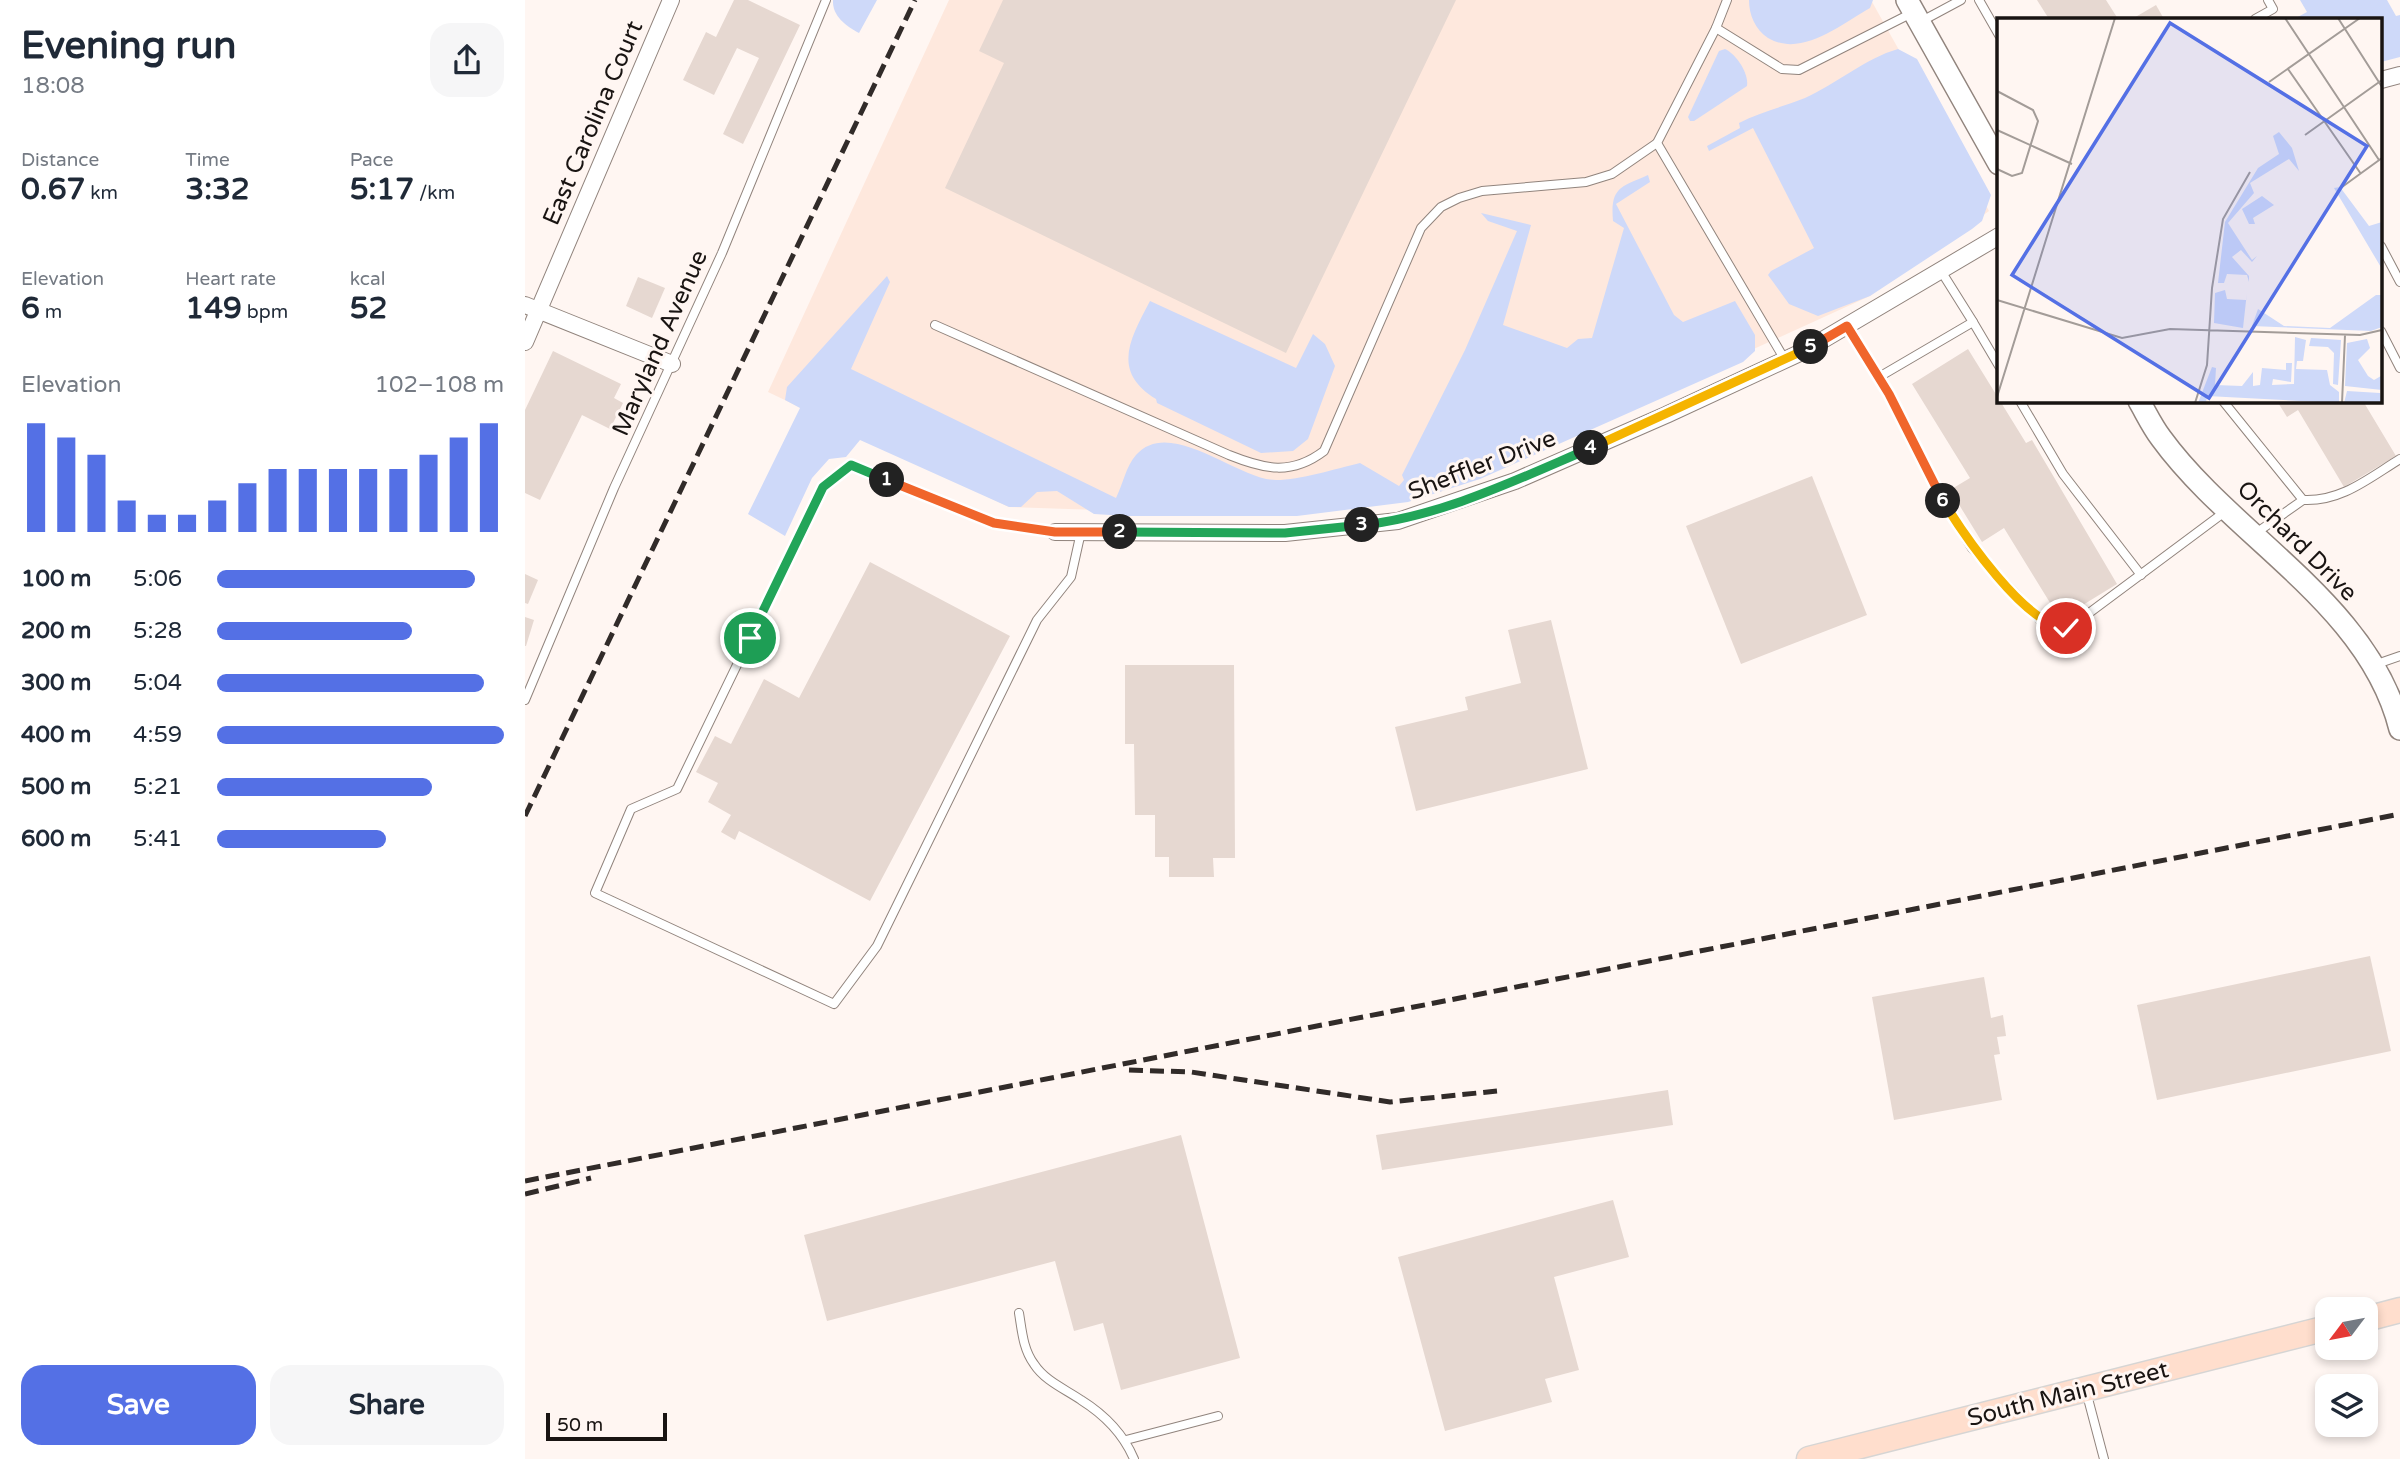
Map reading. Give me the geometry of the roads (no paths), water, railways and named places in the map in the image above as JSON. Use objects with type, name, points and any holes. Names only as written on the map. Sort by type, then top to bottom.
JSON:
[{"type":"main road","points":[[2378,1316],[2400,1310]]},
{"type":"main road","name":"South Main Street","points":[[1809,1459],[2315,1331]]},
{"type":"street","name":"East Carolina Court","points":[[525,342],[532,308],[670,0]]},
{"type":"street","points":[[1914,11],[1997,160]]},
{"type":"street","points":[[2382,80],[2400,75]]},
{"type":"street","name":"Sheffler Drive","points":[[1055,532],[1285,533],[1398,522],[1515,481],[1785,360],[1997,237]]},
{"type":"street","points":[[532,308],[672,363]]},
{"type":"street","name":"Orchard Drive","points":[[2140,402],[2161,438],[2228,510],[2355,635],[2396,712],[2400,729]]},
{"type":"lane","name":"Maryland Avenue","points":[[525,700],[614,488],[763,158],[826,0]]},
{"type":"lane","points":[[935,325],[1261,468],[1280,469],[1311,461],[1324,451],[1421,228],[1441,207],[1482,191],[1586,182],[1612,174],[1657,143],[1716,28],[1727,0]]},
{"type":"lane","points":[[1716,28],[1782,69],[1799,70],[1914,11],[1961,0]]},
{"type":"lane","points":[[1979,0],[1997,32]]},
{"type":"lane","points":[[2257,18],[2273,9],[2268,0]]},
{"type":"lane","points":[[1657,143],[1785,360]]},
{"type":"lane","points":[[2382,248],[2400,282]]},
{"type":"lane","points":[[1941,271],[1997,363]]},
{"type":"lane","points":[[1879,377],[1973,323]]},
{"type":"lane","points":[[1847,326],[1879,377],[1937,492],[1972,548],[2040,620],[2066,628],[2228,510]]},
{"type":"lane","points":[[2382,333],[2400,368]]},
{"type":"lane","points":[[2021,402],[2063,474],[2141,575]]},
{"type":"lane","points":[[2224,402],[2303,500]]},
{"type":"lane","points":[[2254,535],[2303,500],[2322,501],[2339,496],[2400,459]]},
{"type":"lane","points":[[1055,532],[994,523],[851,465],[841,472],[823,487],[677,789],[631,809],[594,893],[834,1004],[877,946],[1037,621],[1071,577],[1081,532]]},
{"type":"lane","points":[[2372,666],[2400,656]]},
{"type":"lane","points":[[1019,1313],[1024,1346],[1035,1366],[1054,1384],[1101,1414],[1126,1440],[1135,1459]]},
{"type":"lane","points":[[2085,1390],[2103,1459]]},
{"type":"lane","points":[[1126,1440],[1219,1416]]},
{"type":"railway","points":[[525,816],[915,0]]},
{"type":"railway","points":[[525,1181],[2400,814]]},
{"type":"railway","points":[[1129,1070],[1191,1072],[1390,1102],[1497,1091]]},
{"type":"railway","points":[[525,1194],[591,1178]]}]
